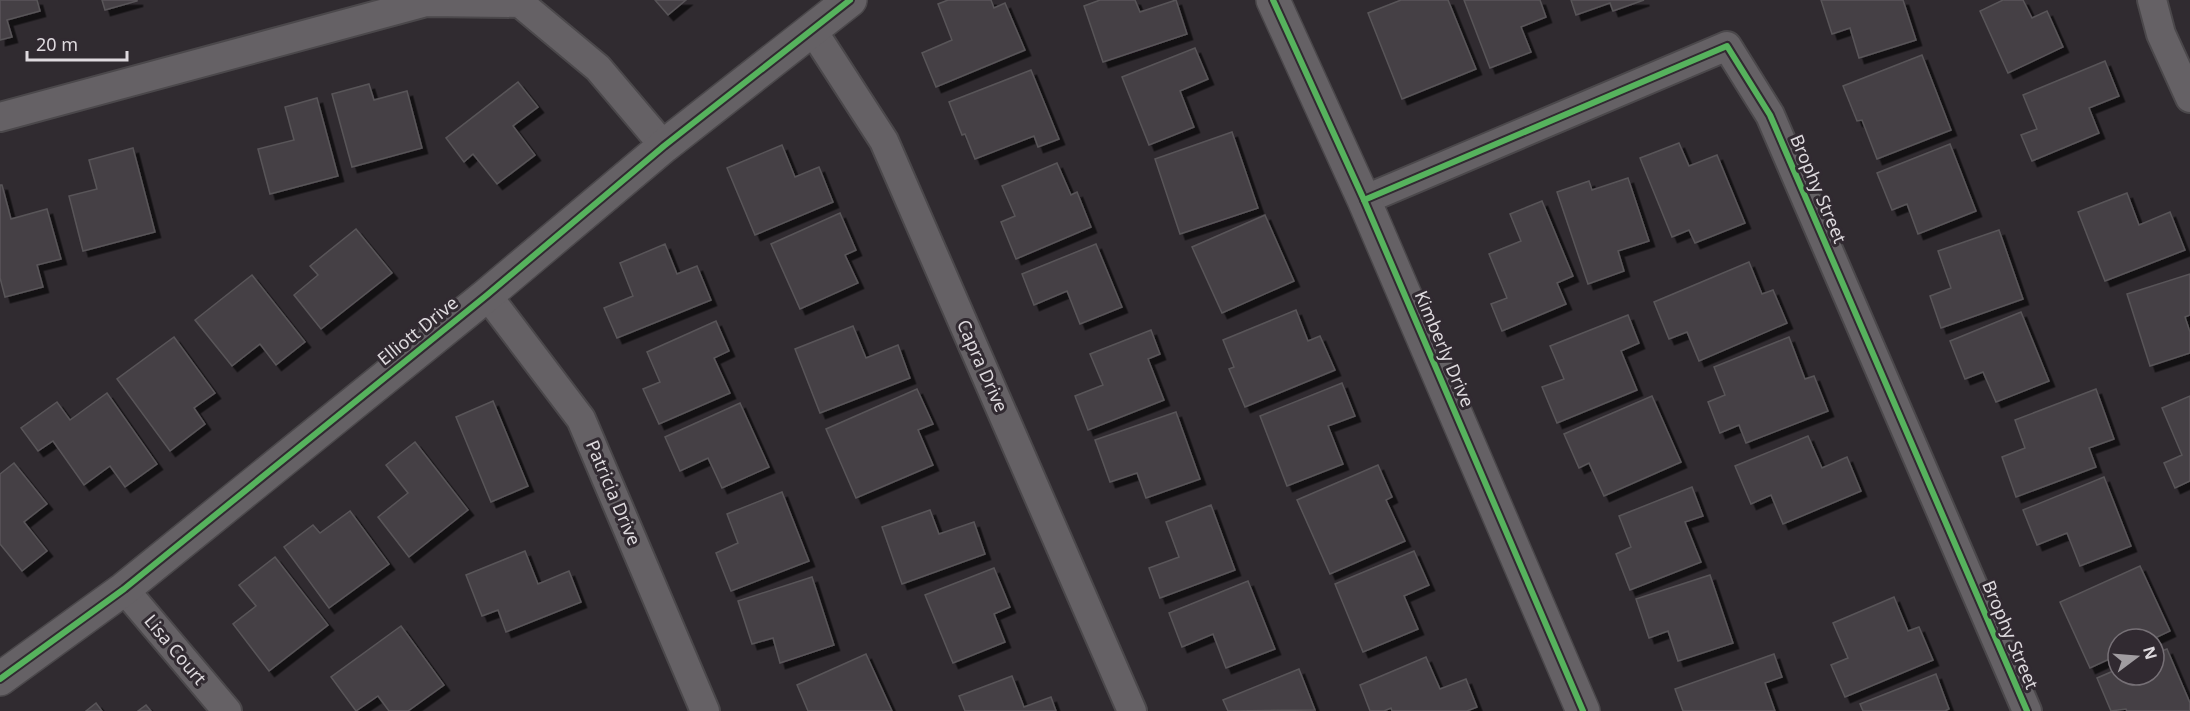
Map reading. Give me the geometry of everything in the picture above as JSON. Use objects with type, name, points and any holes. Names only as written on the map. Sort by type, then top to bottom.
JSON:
[{"type":"street","name":"Elliott Drive","points":[[0,679],[124,589],[487,295],[664,146],[850,0]]},
{"type":"street","name":"Kimberly Drive","points":[[1273,0],[1364,200],[1583,711]]},
{"type":"street","points":[[2152,0],[2161,34],[2190,98]]},
{"type":"street","points":[[0,117],[426,2],[520,3],[598,68],[664,146]]},
{"type":"street","name":"Capra Drive","points":[[813,31],[884,141],[1132,711]]},
{"type":"street","name":"Brophy Street","points":[[1364,200],[1727,46],[1770,115],[2027,711]]},
{"type":"street","name":"Patricia Drive","points":[[487,295],[581,420],[705,711]]},
{"type":"street","name":"Lisa Court","points":[[124,589],[227,711]]},
{"type":"building","points":[[0,0],[37,0],[40,11],[7,20],[12,37],[0,40]]},
{"type":"building","points":[[102,0],[137,0],[137,1],[105,10]]},
{"type":"building","points":[[655,0],[686,0],[668,15]]},
{"type":"building","points":[[948,0],[991,0],[994,8],[1005,3],[1025,50],[936,87],[922,53],[952,40],[938,4]]},
{"type":"building","points":[[1100,0],[1135,0],[1140,12],[1176,0],[1187,34],[1103,62],[1084,6]]},
{"type":"building","points":[[1401,0],[1448,0],[1476,69],[1402,99],[1368,13]]},
{"type":"building","points":[[1464,0],[1540,0],[1546,17],[1521,27],[1531,52],[1490,68]]},
{"type":"building","points":[[1571,0],[1644,0],[1613,11],[1610,3],[1576,15]]},
{"type":"building","points":[[1821,0],[1903,0],[1916,40],[1859,58],[1850,28],[1832,34]]},
{"type":"building","points":[[2003,0],[2023,0],[2032,18],[2047,11],[2063,47],[2008,73],[1980,11]]},
{"type":"building","points":[[1195,48],[1208,79],[1180,91],[1194,127],[1149,145],[1122,77]]},
{"type":"building","points":[[1922,55],[1951,130],[1877,159],[1862,120],[1857,121],[1843,86]]},
{"type":"building","points":[[2105,61],[2119,96],[2089,108],[2099,133],[2032,161],[2021,135],[2037,129],[2023,95]]},
{"type":"building","points":[[1031,70],[1059,139],[1038,147],[1034,136],[975,159],[965,134],[962,135],[949,102]]},
{"type":"building","points":[[518,82],[538,107],[513,126],[535,155],[497,184],[473,154],[464,162],[446,138]]},
{"type":"building","points":[[369,84],[374,100],[407,91],[422,148],[352,167],[332,94]]},
{"type":"building","points":[[317,98],[338,176],[270,194],[258,149],[294,140],[285,107]]},
{"type":"building","points":[[1232,132],[1258,208],[1180,234],[1155,159]]},
{"type":"building","points":[[1679,143],[1689,166],[1717,155],[1745,223],[1695,243],[1689,230],[1672,237],[1640,158]]},
{"type":"building","points":[[1950,144],[1976,211],[1918,234],[1907,204],[1892,210],[1877,173]]},
{"type":"building","points":[[782,145],[795,177],[819,167],[833,202],[755,235],[727,168]]},
{"type":"building","points":[[133,148],[155,232],[83,251],[69,196],[97,189],[89,160]]},
{"type":"building","points":[[1057,163],[1071,195],[1077,192],[1091,227],[1016,259],[1001,222],[1015,216],[1002,186]]},
{"type":"building","points":[[1628,178],[1649,241],[1618,251],[1624,271],[1588,284],[1557,192],[1589,181],[1592,190]]},
{"type":"building","points":[[0,185],[2,185],[11,219],[47,209],[61,259],[37,265],[43,287],[5,297],[0,278]]},
{"type":"building","points":[[2127,193],[2139,225],[2170,212],[2185,250],[2105,281],[2078,212]]},
{"type":"building","points":[[1542,201],[1573,276],[1557,283],[1566,304],[1502,331],[1491,304],[1507,298],[1489,254],[1521,241],[1510,214]]},
{"type":"building","points":[[840,213],[856,250],[845,255],[858,283],[800,309],[771,244]]},
{"type":"building","points":[[1265,215],[1294,281],[1222,313],[1192,247]]},
{"type":"building","points":[[356,229],[392,273],[321,329],[294,295],[318,275],[310,266]]},
{"type":"building","points":[[1999,230],[2023,299],[1941,328],[1930,296],[1951,288],[1938,251]]},
{"type":"building","points":[[665,244],[677,274],[697,266],[711,300],[617,338],[604,308],[633,296],[620,263]]},
{"type":"building","points":[[1096,244],[1122,307],[1080,324],[1067,291],[1034,305],[1022,274]]},
{"type":"building","points":[[1749,262],[1762,294],[1773,290],[1787,323],[1699,361],[1687,332],[1669,339],[1654,302]]},
{"type":"building","points":[[2190,274],[2190,315],[2185,317],[2190,332],[2190,353],[2150,366],[2127,294]]},
{"type":"building","points":[[252,275],[305,342],[276,365],[260,344],[232,366],[195,320]]},
{"type":"building","points":[[1296,310],[1308,341],[1320,336],[1335,370],[1245,407],[1229,369],[1234,367],[1223,340]]},
{"type":"building","points":[[2021,312],[2049,381],[1996,402],[1983,372],[1965,379],[1950,341]]},
{"type":"building","points":[[1628,315],[1639,343],[1621,351],[1637,390],[1557,423],[1542,387],[1564,379],[1550,346]]},
{"type":"building","points":[[716,321],[729,351],[714,358],[730,393],[659,424],[643,389],[660,382],[647,352]]},
{"type":"building","points":[[853,326],[866,358],[898,345],[910,378],[820,413],[795,349]]},
{"type":"building","points":[[1151,330],[1160,354],[1148,359],[1164,400],[1088,430],[1075,396],[1103,385],[1090,354]]},
{"type":"building","points":[[174,337],[215,393],[194,408],[205,424],[170,451],[117,379]]},
{"type":"building","points":[[1789,337],[1805,379],[1814,376],[1828,411],[1746,443],[1739,425],[1720,433],[1708,402],[1725,395],[1714,367]]},
{"type":"building","points":[[1342,383],[1355,416],[1328,426],[1343,464],[1287,486],[1260,416]]},
{"type":"building","points":[[917,389],[933,424],[918,430],[933,465],[856,498],[826,429]]},
{"type":"building","points":[[2096,389],[2114,439],[2089,448],[2096,467],[2016,497],[2002,457],[2025,448],[2015,420]]},
{"type":"building","points":[[107,393],[157,464],[125,487],[110,466],[84,485],[53,441],[38,451],[21,428],[57,402],[70,420]]},
{"type":"building","points":[[1652,396],[1681,462],[1604,496],[1589,463],[1579,468],[1564,434]]},
{"type":"building","points":[[2190,396],[2190,481],[2175,488],[2164,463],[2182,455],[2162,408]]},
{"type":"building","points":[[493,401],[528,486],[491,502],[456,417]]},
{"type":"building","points":[[740,403],[769,467],[722,488],[708,458],[680,471],[665,437]]},
{"type":"building","points":[[1176,412],[1200,479],[1146,498],[1137,473],[1110,482],[1095,440]]},
{"type":"building","points":[[1808,436],[1822,468],[1847,457],[1861,491],[1783,524],[1771,495],[1751,504],[1735,466]]},
{"type":"building","points":[[415,442],[468,510],[409,557],[378,517],[408,493],[386,465]]},
{"type":"building","points":[[14,463],[47,504],[24,522],[47,551],[22,571],[0,544],[0,474]]},
{"type":"building","points":[[1378,465],[1392,497],[1386,500],[1405,541],[1330,574],[1297,500]]},
{"type":"building","points":[[2104,477],[2131,546],[2080,566],[2067,533],[2037,545],[2023,510]]},
{"type":"building","points":[[1692,487],[1703,516],[1685,522],[1701,562],[1630,590],[1616,554],[1631,547],[1619,516]]},
{"type":"building","points":[[782,492],[809,561],[731,591],[716,553],[738,543],[727,514]]},
{"type":"building","points":[[1211,505],[1235,570],[1160,598],[1149,568],[1179,557],[1166,522]]},
{"type":"building","points":[[930,510],[939,534],[974,522],[985,554],[902,584],[882,527]]},
{"type":"building","points":[[350,511],[389,564],[329,608],[284,547],[313,525],[320,533]]},
{"type":"building","points":[[525,551],[538,584],[569,571],[581,602],[506,632],[498,610],[482,616],[466,575]]},
{"type":"building","points":[[1414,551],[1429,585],[1404,596],[1418,629],[1363,652],[1335,584]]},
{"type":"building","points":[[275,557],[328,625],[269,671],[233,624],[256,606],[239,585]]},
{"type":"building","points":[[2140,566],[2170,631],[2166,633],[2166,627],[2106,627],[2106,661],[2090,668],[2060,602]]},
{"type":"building","points":[[994,568],[1010,607],[994,614],[1005,642],[953,663],[925,595]]},
{"type":"building","points":[[1710,575],[1733,643],[1678,661],[1668,631],[1649,638],[1636,599]]},
{"type":"building","points":[[812,577],[834,645],[780,663],[773,638],[752,644],[738,601]]},
{"type":"building","points":[[1248,581],[1275,649],[1226,668],[1213,634],[1182,647],[1169,613]]},
{"type":"building","points":[[1894,597],[1908,631],[1919,627],[1933,660],[1845,697],[1831,665],[1848,658],[1833,623]]},
{"type":"building","points":[[401,626],[444,685],[408,711],[389,711],[378,696],[356,711],[331,677]]},
{"type":"building","points":[[2166,649],[2190,703],[2190,711],[2127,711],[2126,709],[2111,711],[2097,678],[2106,674],[2106,687],[2166,687]]},
{"type":"building","points":[[866,654],[892,711],[808,711],[797,685]]},
{"type":"building","points":[[1774,654],[1782,677],[1765,683],[1775,711],[1683,711],[1675,689]]},
{"type":"building","points":[[1426,657],[1440,689],[1466,679],[1477,707],[1467,711],[1392,711],[1391,708],[1384,711],[1370,711],[1360,685]]},
{"type":"building","points":[[1299,669],[1315,710],[1228,711],[1223,700]]},
{"type":"building","points":[[1936,674],[1949,709],[1945,711],[1863,711],[1860,704]]},
{"type":"building","points":[[1012,676],[1024,707],[1051,697],[1056,711],[965,711],[959,696]]},
{"type":"building","points":[[96,703],[102,711],[86,711]]},
{"type":"building","points":[[146,705],[151,711],[138,711]]},
{"type":"cycle path","points":[[0,679],[124,589],[487,295],[664,146],[850,0]]},
{"type":"cycle path","points":[[1273,0],[1364,200],[1583,711]]},
{"type":"cycle path","points":[[1364,200],[1727,46],[1770,115],[2027,711]]}]
